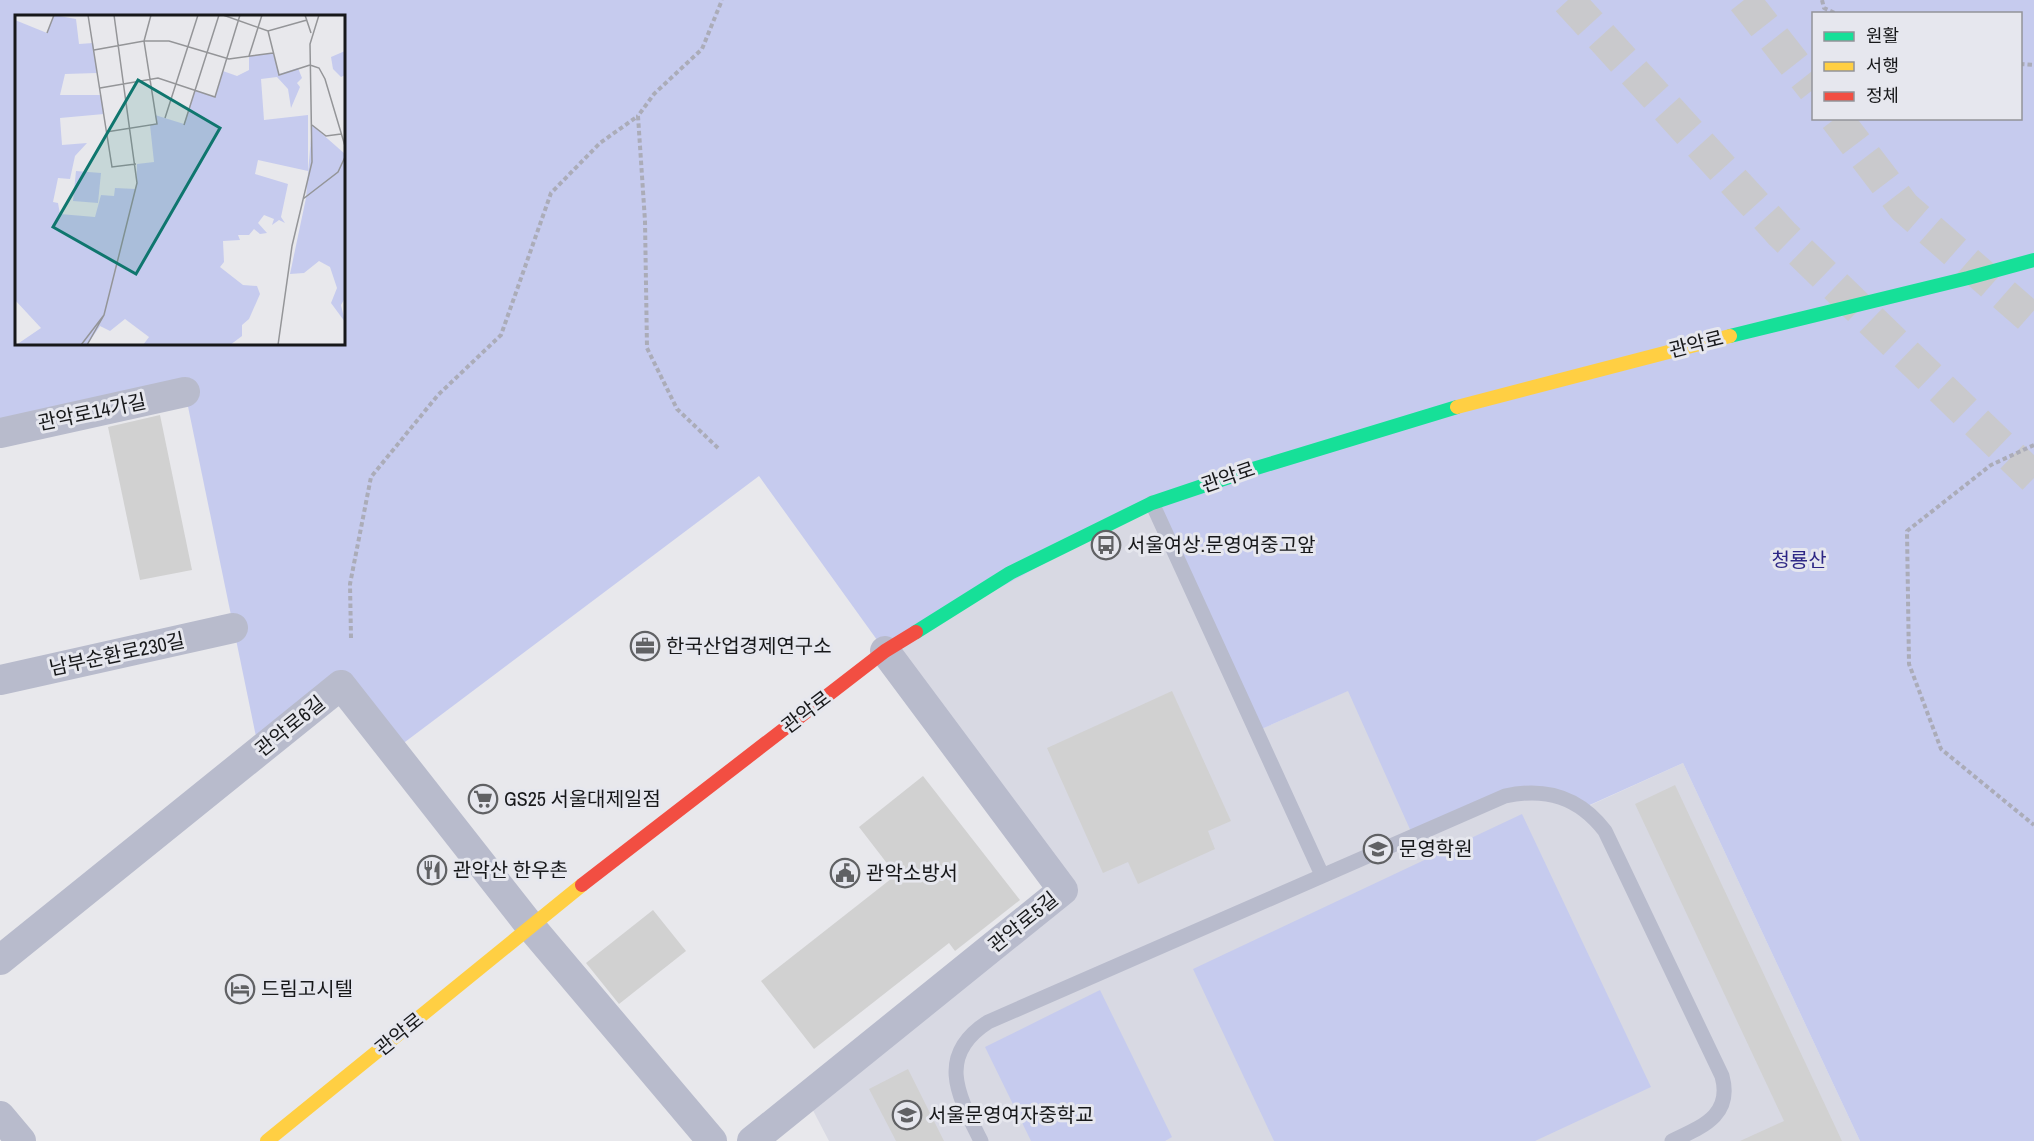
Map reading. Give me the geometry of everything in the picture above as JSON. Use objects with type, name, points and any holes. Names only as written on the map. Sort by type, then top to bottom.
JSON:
[{"type":"main road","name":"관악로","points":[[267,1141],[621,854],[885,651],[1010,573],[1082,536],[1152,503],[1253,469],[1446,410],[1692,345],[2034,260]]},
{"type":"street","name":"관악로14가길","points":[[0,433],[185,392]]},
{"type":"street","name":"남부순환로230길","points":[[0,680],[233,628]]},
{"type":"street","name":"관악로5길","points":[[752,1141],[1063,890],[885,651]]},
{"type":"street","name":"관악로6길","points":[[0,960],[341,685],[531,927]]},
{"type":"street","points":[[531,927],[712,1141]]},
{"type":"street","points":[[0,1116],[21,1141]]},
{"type":"lane","points":[[1152,503],[1322,875]]},
{"type":"lane","points":[[981,1141],[962,1103],[956,1081],[959,1057],[968,1038],[977,1029],[988,1022],[1322,875],[1505,796],[1521,792],[1549,794],[1583,808],[1599,823],[1610,840],[1724,1083],[1724,1098],[1714,1117],[1702,1127],[1672,1141]]},
{"type":"path","points":[[351,638],[350,584],[371,477],[438,395],[501,335],[551,193],[600,143],[638,116],[654,94],[702,49],[722,0]]},
{"type":"path","points":[[1822,0],[1824,8],[1833,12]]},
{"type":"path","points":[[638,116],[645,221],[647,348],[677,409],[718,448]]},
{"type":"path","points":[[2034,445],[1991,465],[1907,531],[1909,664],[1941,749],[2034,825]]},
{"type":"shaded area","name":"문영학원","points":[[1152,503],[1257,731],[1466,638],[1584,808],[1683,763],[1860,1141],[829,1141],[806,1097],[1063,890],[885,651]]},
{"type":"green space","name":"청룡산","points":[[0,0],[2034,0],[2034,1141],[1860,1141],[1683,763],[1583,808],[1535,792],[1413,836],[1348,691],[1257,731],[1152,504],[885,651],[759,476],[393,751],[341,685],[259,751],[185,392],[0,433]]},
{"type":"green space","points":[[1522,814],[1651,1087],[1535,1141],[1274,1141],[1193,969]]},
{"type":"green space","points":[[1100,990],[1172,1137],[1165,1141],[1031,1141],[985,1047]]},
{"type":"building","points":[[160,415],[192,570],[140,580],[108,427]]},
{"type":"building","points":[[1172,691],[1231,821],[1208,831],[1215,849],[1138,884],[1128,862],[1103,873],[1047,748]]},
{"type":"building","points":[[923,776],[1020,900],[955,951],[949,943],[814,1049],[761,981],[896,875],[859,827]]},
{"type":"building","points":[[1675,785],[1842,1141],[1740,1141],[1784,1121],[1635,804]]},
{"type":"building","points":[[653,910],[686,951],[619,1004],[586,963]]},
{"type":"building","name":"서울문영여자중학교","points":[[908,1069],[944,1141],[896,1141],[869,1089]]},
{"type":"tunnel","points":[[1568,0],[1782,234],[2034,478]]},
{"type":"tunnel","points":[[1744,0],[1812,86]]},
{"type":"tunnel","points":[[1838,120],[1904,207],[2034,321]]},
{"type":"traffic: fast","points":[[1730,336],[2034,260]]},
{"type":"traffic: fast","points":[[916,632],[1010,573],[1152,503],[1253,469],[1457,407]]},
{"type":"traffic: slow","points":[[1457,407],[1730,336]]},
{"type":"traffic: slow","points":[[267,1141],[582,885]]},
{"type":"traffic: jam","points":[[582,885],[885,651],[916,632]]},
{"type":"place","name":"서울여상.문영여중고앞","points":[[1106,545]]},
{"type":"place","name":"한국산업경제연구소","points":[[645,646]]},
{"type":"place","name":"GS25 서울대제일점","points":[[483,799]]},
{"type":"place","name":"문영학원","points":[[1378,849]]},
{"type":"place","name":"관악산 한우촌","points":[[432,870]]},
{"type":"place","name":"관악소방서","points":[[845,873]]},
{"type":"place","name":"드림고시텔","points":[[240,989]]},
{"type":"place","name":"서울문영여자중학교","points":[[907,1115]]}]
